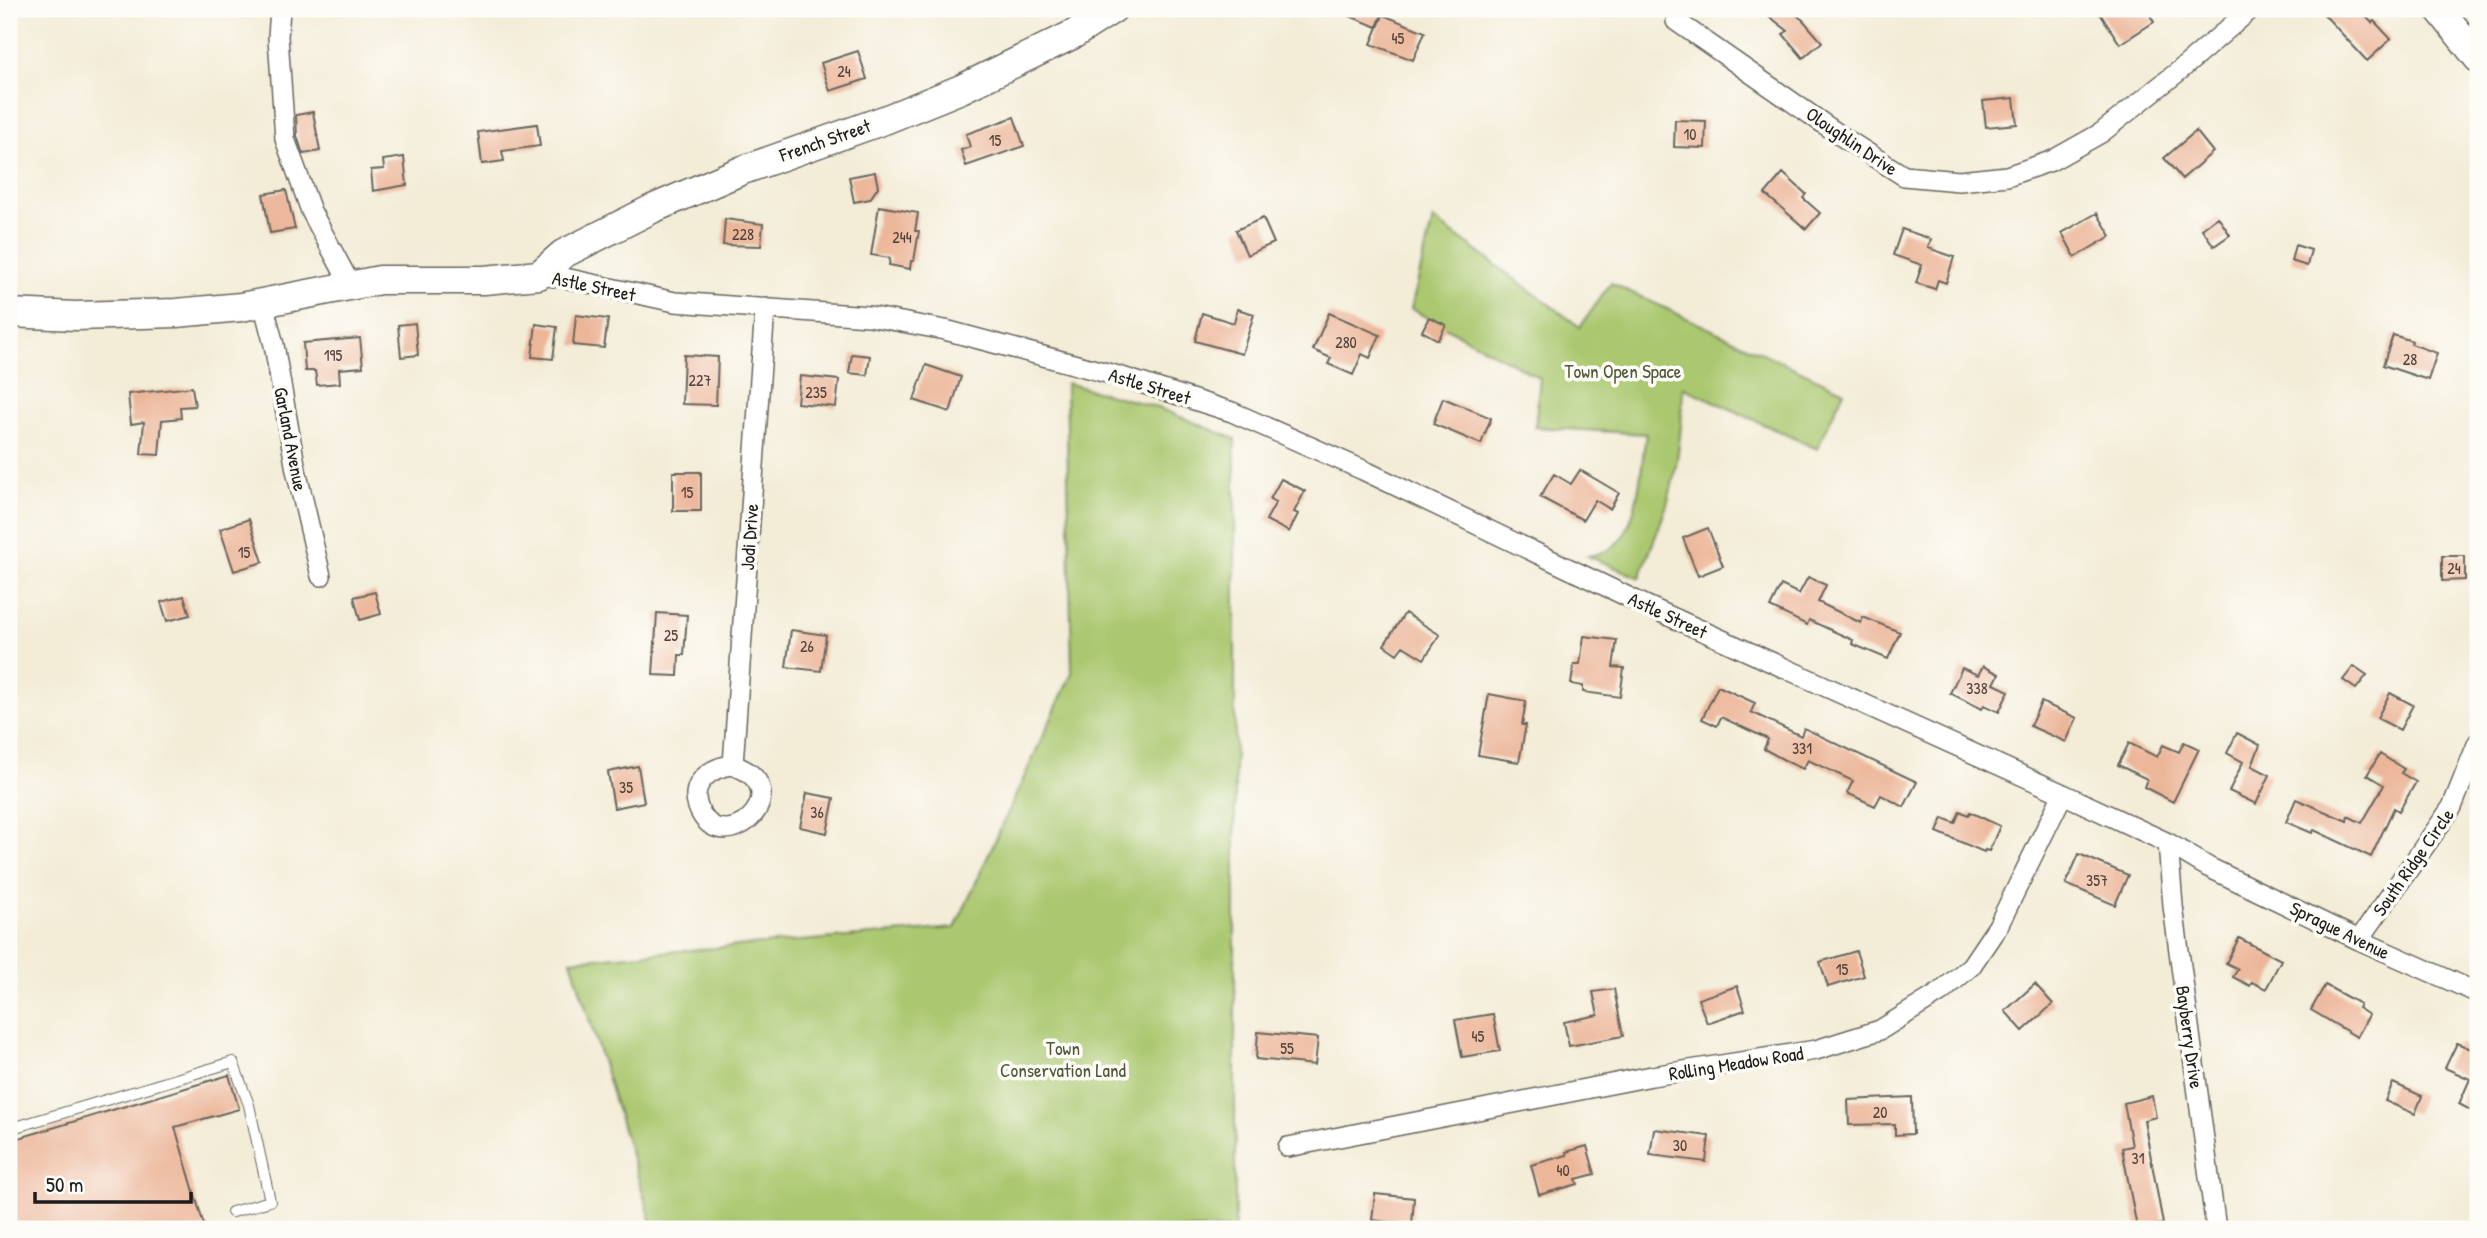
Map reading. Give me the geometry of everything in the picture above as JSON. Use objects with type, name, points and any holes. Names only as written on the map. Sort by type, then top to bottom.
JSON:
[{"type":"street","points":[[280,9],[278,37],[285,139],[311,211],[350,285]]},
{"type":"street","name":"French Street","points":[[540,275],[563,254],[652,209],[743,170],[961,89],[1074,34],[1113,9]]},
{"type":"street","name":"Oloughlin Drive","points":[[1676,21],[1844,138],[1904,176],[1959,181],[2007,176],[2040,165],[2101,132],[2179,71],[2251,9]]},
{"type":"street","points":[[2439,9],[2478,58]]},
{"type":"street","name":"Astle Street","points":[[9,313],[76,316],[176,313],[263,303],[350,285],[401,279],[484,280],[540,275],[675,302],[869,316],[945,330],[1122,377],[1231,412],[1375,475],[1645,605],[2063,794],[2203,863]]},
{"type":"street","name":"Garland Avenue","points":[[263,303],[274,345],[296,470],[321,576]]},
{"type":"street","name":"Jodi Drive","points":[[733,765],[765,308]]},
{"type":"street","name":"South Ridge Circle","points":[[2359,940],[2452,807],[2478,742]]},
{"type":"street","name":"Rolling Meadow Road","points":[[1289,1147],[1652,1076],[1816,1050],[1881,1030],[1941,992],[1971,966],[1998,926],[2063,794]]},
{"type":"street","name":"Bayberry Drive","points":[[2168,844],[2174,919],[2217,1229]]},
{"type":"street","name":"Sprague Avenue","points":[[2203,863],[2359,940],[2478,993]]},
{"type":"lane","points":[[9,1129],[233,1062],[248,1105],[270,1201],[232,1212]]},
{"type":"green space","name":"Town Open Space","points":[[1433,219],[1580,327],[1611,283],[1844,391],[1817,449],[1683,387],[1679,444],[1672,487],[1640,578],[1588,556],[1614,546],[1629,524],[1638,494],[1646,434],[1535,427],[1540,378],[1411,309]]},
{"type":"green space","name":"Town Conservation Land","points":[[1066,383],[1156,407],[1235,439],[1235,1229],[654,1229],[571,960],[955,928],[1072,673]]},
{"type":"building","points":[[1332,9],[1384,9],[1377,27]]},
{"type":"building","points":[[1760,9],[1788,9],[1803,20],[1822,42],[1803,58],[1783,34],[1788,31]]},
{"type":"building","points":[[2097,9],[2146,9],[2154,22],[2120,44]]},
{"type":"building","points":[[2319,9],[2359,9],[2391,39],[2367,61]]},
{"type":"building","points":[[1383,15],[1425,32],[1413,60],[1371,44]]},
{"type":"building","points":[[858,51],[867,79],[830,91],[821,63]]},
{"type":"building","points":[[2014,98],[2017,124],[1986,127],[1983,101]]},
{"type":"building","points":[[313,112],[320,151],[303,154],[297,136],[296,115]]},
{"type":"building","points":[[1014,117],[1024,146],[966,166],[961,150],[970,147],[966,134]]},
{"type":"building","points":[[1675,120],[1706,121],[1705,148],[1674,147]]},
{"type":"building","points":[[537,124],[540,146],[502,151],[504,161],[482,164],[478,132]]},
{"type":"building","points":[[2196,131],[2213,152],[2182,179],[2164,158]]},
{"type":"building","points":[[404,157],[407,185],[373,191],[371,170],[384,169],[383,160]]},
{"type":"building","points":[[875,172],[878,187],[870,199],[854,202],[849,177]]},
{"type":"building","points":[[1783,173],[1806,194],[1803,198],[1820,213],[1806,229],[1765,194]]},
{"type":"building","points":[[286,190],[295,229],[270,233],[263,194]]},
{"type":"building","points":[[879,206],[918,213],[915,231],[919,231],[910,269],[889,265],[890,258],[871,255]]},
{"type":"building","points":[[2097,213],[2111,236],[2075,257],[2062,233]]},
{"type":"building","points":[[2218,217],[2230,235],[2214,246],[2202,229]]},
{"type":"building","points":[[1263,218],[1274,243],[1247,255],[1236,230]]},
{"type":"building","points":[[725,219],[763,224],[761,246],[723,245]]},
{"type":"building","points":[[1902,229],[1931,239],[1928,248],[1954,257],[1946,283],[1938,280],[1935,289],[1916,283],[1922,265],[1893,255]]},
{"type":"building","points":[[2295,245],[2311,250],[2307,266],[2291,261]]},
{"type":"building","points":[[1237,309],[1254,314],[1242,354],[1195,341],[1202,313],[1234,323]]},
{"type":"building","points":[[1329,313],[1380,335],[1370,358],[1362,354],[1353,375],[1328,364],[1331,358],[1313,350]]},
{"type":"building","points":[[576,315],[608,319],[604,348],[573,345]]},
{"type":"building","points":[[1429,317],[1446,325],[1438,340],[1422,331]]},
{"type":"building","points":[[415,323],[418,355],[401,357],[398,325]]},
{"type":"building","points":[[536,324],[557,327],[553,359],[532,357]]},
{"type":"building","points":[[2393,335],[2437,353],[2428,380],[2383,365]]},
{"type":"building","points":[[360,338],[363,367],[339,369],[340,383],[317,385],[315,371],[305,371],[303,343]]},
{"type":"building","points":[[852,354],[870,356],[867,375],[849,373]]},
{"type":"building","points":[[684,355],[718,357],[716,405],[682,404]]},
{"type":"building","points":[[926,365],[961,377],[950,412],[914,400]]},
{"type":"building","points":[[800,376],[839,380],[836,407],[797,403]]},
{"type":"building","points":[[192,387],[195,406],[180,407],[181,418],[162,420],[159,455],[141,454],[144,422],[131,424],[128,394]]},
{"type":"building","points":[[1443,398],[1491,418],[1481,444],[1433,424]]},
{"type":"building","points":[[1580,470],[1619,493],[1610,509],[1595,500],[1583,520],[1540,497],[1554,474],[1571,484]]},
{"type":"building","points":[[673,472],[701,472],[701,511],[673,511]]},
{"type":"building","points":[[1281,479],[1305,491],[1294,512],[1298,514],[1289,532],[1266,520],[1276,502],[1270,499]]},
{"type":"building","points":[[249,519],[263,562],[234,571],[220,529]]},
{"type":"building","points":[[1708,528],[1723,566],[1698,576],[1683,538]]},
{"type":"building","points":[[2442,556],[2465,556],[2465,580],[2442,581]]},
{"type":"building","points":[[1808,577],[1826,585],[1818,602],[1861,623],[1863,617],[1900,632],[1888,659],[1852,644],[1853,640],[1809,620],[1807,625],[1770,607],[1781,585],[1799,594]]},
{"type":"building","points":[[375,592],[381,614],[360,620],[354,597]]},
{"type":"building","points":[[184,596],[190,615],[167,621],[161,602]]},
{"type":"building","points":[[657,613],[687,615],[684,655],[679,655],[678,676],[653,675]]},
{"type":"building","points":[[1405,613],[1440,635],[1424,659],[1403,646],[1397,654],[1384,645]]},
{"type":"building","points":[[791,630],[826,635],[821,671],[786,667]]},
{"type":"building","points":[[1584,636],[1617,640],[1613,667],[1624,668],[1620,697],[1583,692],[1583,686],[1571,684],[1574,664],[1580,664]]},
{"type":"building","points":[[1983,666],[1999,674],[1994,684],[2009,691],[1999,712],[1984,705],[1982,709],[1950,693],[1962,668],[1978,675]]},
{"type":"building","points":[[2354,666],[2367,675],[2356,689],[2343,680]]},
{"type":"building","points":[[1718,686],[1755,703],[1751,712],[1801,736],[1804,728],[1917,782],[1904,807],[1881,795],[1875,806],[1847,793],[1853,781],[1808,760],[1803,769],[1788,762],[1764,749],[1768,739],[1721,717],[1717,726],[1702,719]]},
{"type":"building","points":[[2390,693],[2413,705],[2400,730],[2377,718]]},
{"type":"building","points":[[1489,694],[1526,701],[1522,725],[1526,725],[1519,762],[1478,755]]},
{"type":"building","points":[[2041,702],[2077,718],[2066,742],[2030,726]]},
{"type":"building","points":[[2237,733],[2260,745],[2252,766],[2270,775],[2256,804],[2229,791],[2243,762],[2227,753]]},
{"type":"building","points":[[2184,742],[2199,749],[2173,802],[2144,787],[2147,779],[2118,765],[2129,743],[2157,757],[2163,745],[2179,752]]},
{"type":"building","points":[[2380,754],[2404,769],[2401,773],[2416,782],[2399,811],[2394,808],[2371,857],[2314,830],[2312,833],[2286,822],[2296,799],[2347,821],[2348,816],[2362,823],[2384,785],[2367,775]]},
{"type":"building","points":[[638,766],[644,802],[614,808],[608,772]]},
{"type":"building","points":[[807,793],[834,798],[827,833],[800,827]]},
{"type":"building","points":[[1960,811],[1968,815],[1970,812],[2000,826],[1989,851],[1984,852],[1937,832],[1943,818],[1955,823]]},
{"type":"building","points":[[2079,854],[2128,875],[2115,905],[2066,884]]},
{"type":"building","points":[[2239,938],[2281,960],[2266,989],[2252,982],[2250,986],[2233,977],[2238,969],[2226,963]]},
{"type":"building","points":[[1856,951],[1864,976],[1828,987],[1820,962]]},
{"type":"building","points":[[2035,984],[2053,1004],[2023,1031],[2005,1011]]},
{"type":"building","points":[[2325,985],[2360,1004],[2358,1008],[2369,1015],[2357,1037],[2311,1010]]},
{"type":"building","points":[[1737,986],[1745,1010],[1707,1023],[1698,999]]},
{"type":"building","points":[[1614,989],[1623,1036],[1569,1046],[1564,1022],[1598,1015],[1593,992]]},
{"type":"building","points":[[1493,1014],[1500,1051],[1462,1057],[1455,1020]]},
{"type":"building","points":[[1258,1032],[1318,1038],[1315,1065],[1256,1059]]},
{"type":"building","points":[[2457,1043],[2478,1052],[2478,1114],[2459,1104],[2470,1079],[2445,1068]]},
{"type":"building","points":[[229,1075],[239,1109],[175,1127],[205,1229],[9,1229],[9,1141]]},
{"type":"building","points":[[2393,1083],[2422,1096],[2415,1114],[2385,1101]]},
{"type":"building","points":[[2152,1096],[2156,1117],[2144,1120],[2163,1224],[2137,1228],[2122,1148],[2132,1146],[2124,1103]]},
{"type":"building","points":[[1912,1097],[1913,1134],[1895,1135],[1895,1124],[1849,1125],[1848,1100]]},
{"type":"building","points":[[1654,1129],[1709,1136],[1706,1162],[1650,1155]]},
{"type":"building","points":[[1587,1146],[1595,1174],[1576,1179],[1578,1184],[1539,1195],[1531,1165]]},
{"type":"building","points":[[1375,1194],[1414,1198],[1412,1225],[1372,1220]]}]
